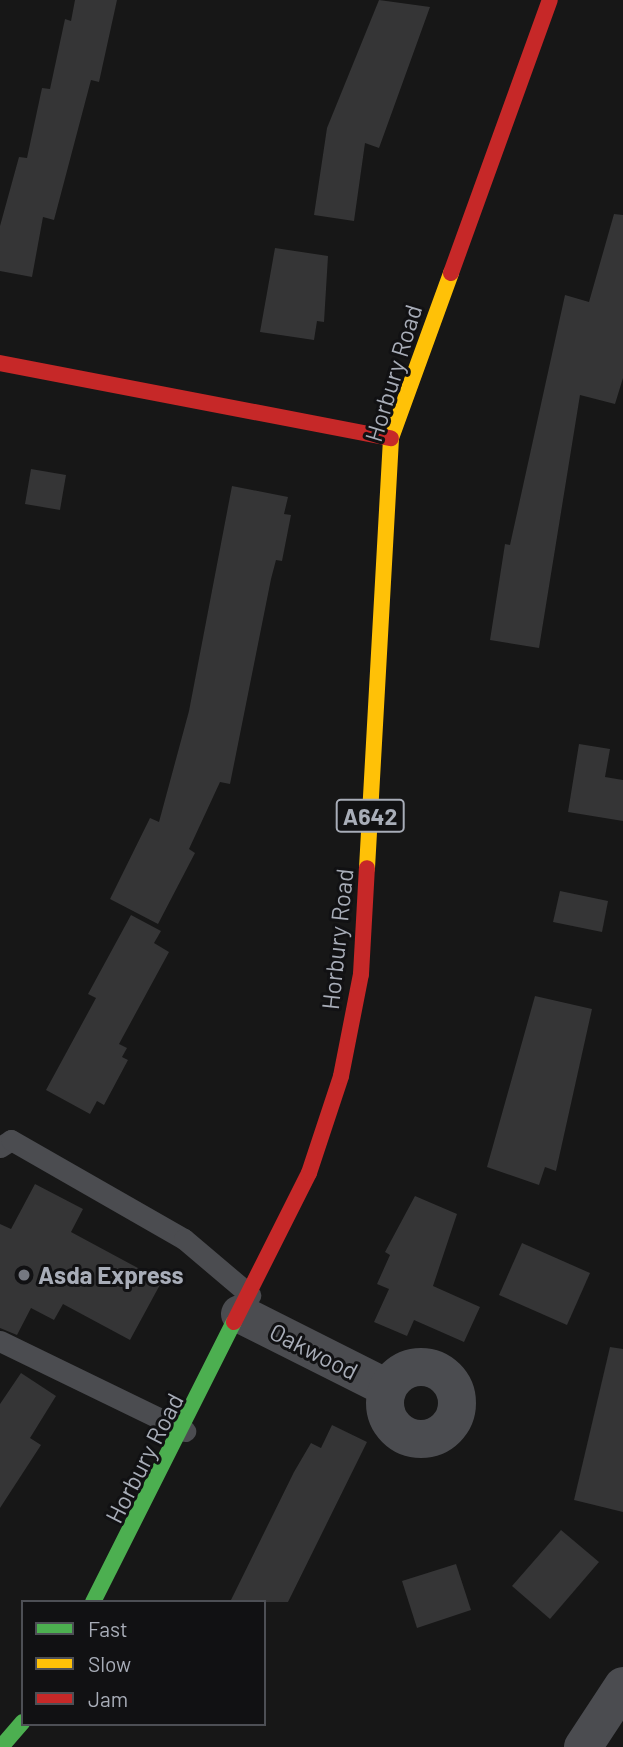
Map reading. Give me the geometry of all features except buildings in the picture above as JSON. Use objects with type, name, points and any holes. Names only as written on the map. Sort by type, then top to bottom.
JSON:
[{"type":"main road","name":"Horbury Road","points":[[94,1600],[185,1431],[309,1173],[341,1076],[360,974],[391,438],[550,0]]},
{"type":"main road","points":[[0,363],[391,438]]},
{"type":"main road","points":[[1,1747],[21,1724]]},
{"type":"street","name":"Oakwood","points":[[245,1305],[387,1388]]},
{"type":"street","points":[[583,1747],[623,1686]]},
{"type":"lane","points":[[0,1147],[11,1140],[184,1239],[245,1305]]},
{"type":"lane","points":[[0,1341],[185,1431]]},
{"type":"lane","points":[[21,1747],[23,1726]]},
{"type":"traffic: fast","points":[[94,1600],[234,1322]]},
{"type":"traffic: fast","points":[[1,1747],[21,1724]]},
{"type":"traffic: slow","points":[[367,868],[391,438],[451,273]]},
{"type":"traffic: jam","points":[[451,273],[550,0]]},
{"type":"traffic: jam","points":[[0,363],[391,438]]},
{"type":"traffic: jam","points":[[234,1322],[309,1173],[341,1076],[361,974],[367,868]]},
{"type":"place","name":"Asda Express","points":[[24,1275]]}]
